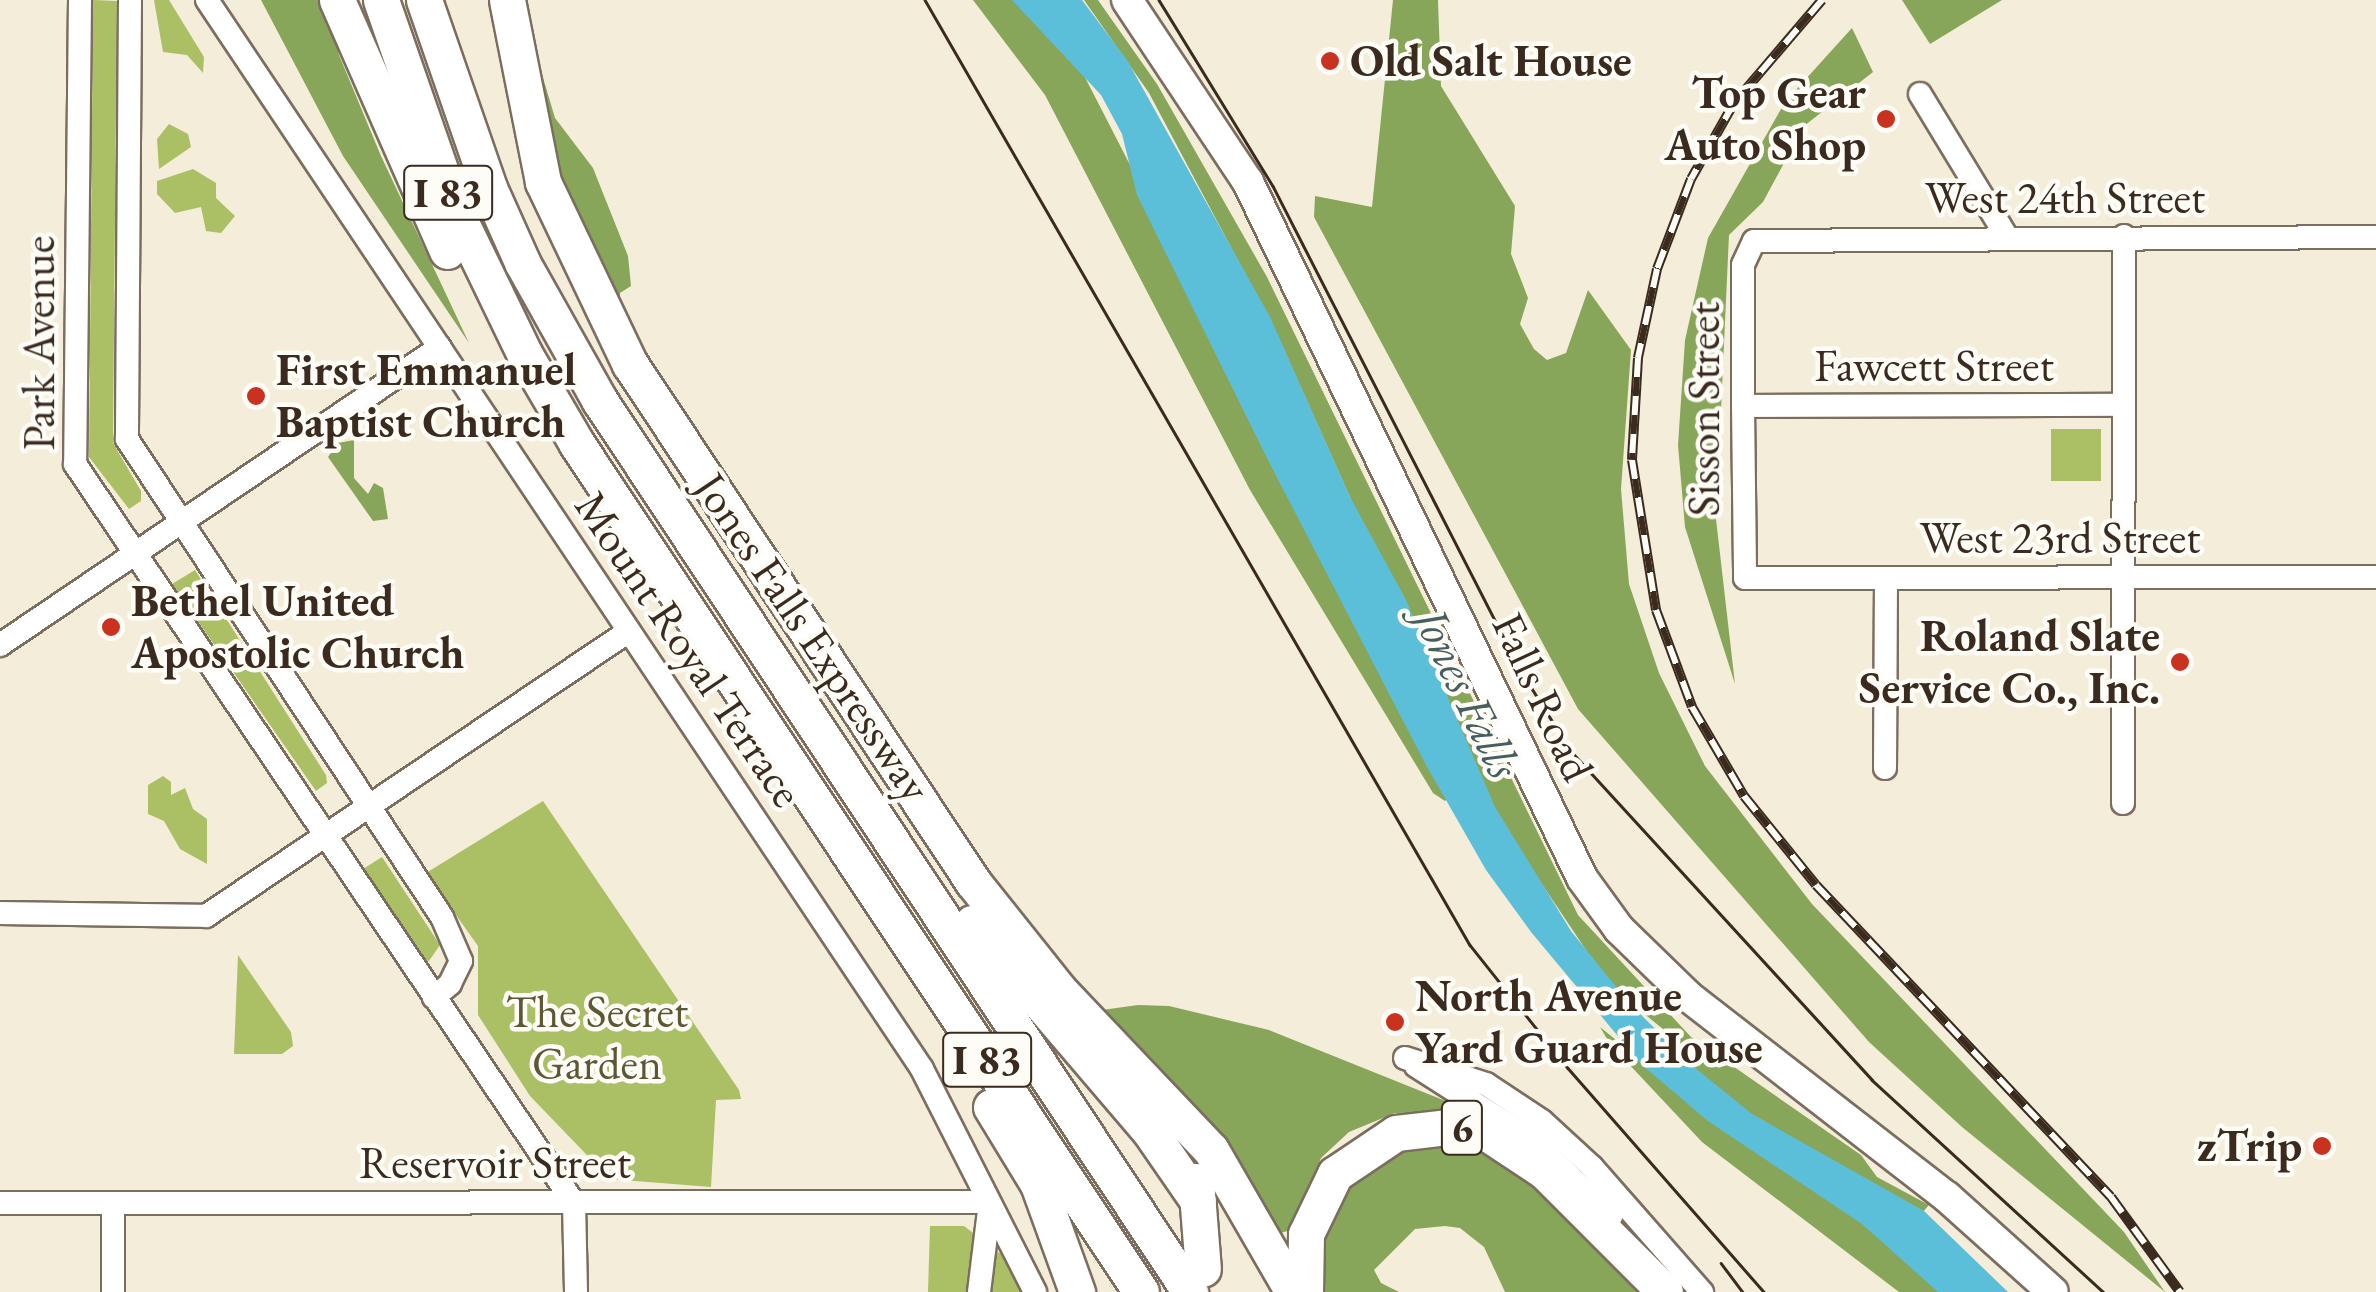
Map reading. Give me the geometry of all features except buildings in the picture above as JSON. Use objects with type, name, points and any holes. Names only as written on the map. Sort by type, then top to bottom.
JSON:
[{"type":"highway","points":[[337,0],[467,293],[576,444]]},
{"type":"highway","name":"Jones Falls Expressway","points":[[381,0],[452,204],[525,355],[576,444],[1142,1292]]},
{"type":"highway","name":"Jones Falls Expressway","points":[[424,0],[522,264],[614,424],[805,706],[1031,1053],[1197,1281]]},
{"type":"highway","points":[[494,0],[555,216],[630,364],[973,882],[1116,1053],[1180,1118],[1228,1176],[1293,1292]]},
{"type":"highway","points":[[507,0],[531,131]]},
{"type":"highway","points":[[805,706],[881,791],[980,935],[1150,1130],[1198,1201]]},
{"type":"highway","points":[[832,828],[1038,1184],[1078,1292]]},
{"type":"highway","points":[[1180,1118],[1198,1201],[1197,1281]]},
{"type":"highway","name":"6","points":[[1305,1292],[1308,1224],[1335,1174],[1396,1133],[1447,1126],[1488,1134],[1544,1171],[1665,1292]]},
{"type":"main road","name":"Falls Road","points":[[1126,0],[1248,182],[1582,878],[1619,928],[1690,997],[1948,1197],[2052,1292]]},
{"type":"street","name":"Park Avenue","points":[[80,0],[74,464],[322,836],[574,1203]]},
{"type":"street","name":"Park Avenue","points":[[130,0],[127,439],[457,944],[458,972],[434,997]]},
{"type":"street","name":"Mount Royal Terrace","points":[[207,0],[922,1070],[1035,1292]]},
{"type":"street","points":[[1920,94],[2007,237]]},
{"type":"street","points":[[2123,804],[2124,236]]},
{"type":"street","name":"West 24th Street","points":[[1754,241],[2124,236],[2376,238]]},
{"type":"street","name":"Sisson Street","points":[[1745,578],[1744,265],[1754,241]]},
{"type":"street","points":[[0,645],[440,347]]},
{"type":"street","name":"Fawcett Street","points":[[1744,406],[2124,405]]},
{"type":"street","name":"West 23rd Street","points":[[1745,578],[2376,577]]},
{"type":"street","points":[[1885,768],[1886,578]]},
{"type":"street","points":[[0,912],[206,916],[629,631]]},
{"type":"street","points":[[1674,1292],[1554,1158],[1405,1058],[1486,1084],[1566,1141],[1702,1292]]},
{"type":"street","name":"Mount Royal Terrace","points":[[979,1292],[990,1246],[989,1202]]},
{"type":"street","name":"Reservoir Street","points":[[0,1203],[989,1202]]},
{"type":"street","points":[[574,1203],[576,1292]]},
{"type":"street","points":[[113,1204],[113,1292]]},
{"type":"green space","points":[[93,0],[117,1],[113,443],[141,491],[141,501],[129,509],[89,457]]},
{"type":"green space","points":[[154,0],[169,0],[204,57],[203,73],[187,55],[163,52]]},
{"type":"green space","points":[[261,0],[326,0],[339,55],[381,156],[469,343],[343,156]]},
{"type":"green space","points":[[973,0],[1029,0],[1073,54],[1453,793],[1445,801],[1433,793],[1250,490],[1045,95]]},
{"type":"green space","points":[[1084,0],[1098,0],[1157,84],[1267,277],[1578,915],[1691,1037],[1861,1155],[1877,1177],[1929,1205],[1899,1239],[1972,1292],[1899,1292],[1702,1142],[1610,1044],[1600,1027],[1673,1086],[1683,1073],[1674,1038],[1610,986],[1485,799],[1277,334],[1149,93]]},
{"type":"green space","points":[[1393,0],[1438,0],[1441,86],[1515,206],[1511,254],[1528,298],[1520,324],[1534,349],[1547,360],[1566,353],[1588,290],[1631,350],[1621,489],[1629,584],[1659,673],[1705,766],[1812,904],[2124,1232],[2165,1292],[1962,1127],[1869,1042],[1578,709],[1314,217],[1315,196],[1372,207]]},
{"type":"green space","points":[[1902,0],[2002,0],[1930,44]]},
{"type":"green space","points":[[526,21],[555,118],[593,168],[628,256],[631,286],[620,293],[620,314],[581,237],[555,162]]},
{"type":"green space","points":[[1852,28],[1873,72],[1804,126],[1763,202],[1729,235],[1716,519],[1735,684],[1685,527],[1678,445],[1685,340],[1708,238],[1785,102]]},
{"type":"green space","points":[[169,124],[188,134],[191,147],[159,169],[157,139]]},
{"type":"green space","points":[[193,169],[216,183],[216,198],[235,216],[221,233],[206,231],[201,207],[175,213],[157,194],[157,181]]},
{"type":"green space","points":[[2051,429],[2101,429],[2101,481],[2051,481]]},
{"type":"green space","points":[[354,440],[354,478],[368,494],[374,483],[383,488],[388,519],[373,521],[328,457],[338,443]]},
{"type":"green space","points":[[195,570],[326,775],[327,783],[316,791],[172,584]]},
{"type":"green space","points":[[163,776],[171,782],[171,795],[185,788],[193,809],[207,819],[207,864],[180,849],[164,821],[148,814],[148,785]]},
{"type":"green space","name":"The Secret Garden","points":[[543,801],[739,1090],[741,1099],[716,1100],[711,1187],[610,1179],[530,1096],[478,1015],[478,946],[426,873]]},
{"type":"green space","points":[[382,857],[440,945],[429,961],[421,959],[363,869]]},
{"type":"green space","points":[[238,955],[291,1032],[293,1046],[282,1054],[234,1054]]},
{"type":"green space","points":[[1169,1006],[1269,1030],[1473,1112],[1395,1113],[1349,1132],[1321,1158],[1291,1230],[1277,1234],[1102,1010]]},
{"type":"green space","points":[[1414,1140],[1500,1149],[1647,1292],[1505,1292],[1484,1247],[1460,1228],[1445,1226],[1415,1229],[1374,1270],[1381,1283],[1399,1292],[1323,1292],[1315,1248],[1338,1188]]},
{"type":"green space","points":[[930,1226],[964,1226],[1001,1254],[1024,1292],[928,1292]]},
{"type":"water","name":"Jones Falls","points":[[1012,0],[1082,0],[1127,60],[1270,317],[1350,497],[1405,598],[1495,807],[1571,931],[1630,1004],[1694,1067],[1752,1114],[1924,1211],[2008,1292],[1938,1292],[1862,1224],[1708,1121],[1642,1065],[1531,932],[1486,870],[1426,765],[1269,462],[1137,195],[1122,134],[1101,95]]},
{"type":"tram line","points":[[925,0],[1470,945],[1568,1068],[1764,1292]]},
{"type":"tram line","points":[[1159,0],[1273,186],[1521,671],[1571,751],[1872,1080],[2103,1292]]},
{"type":"tram line","points":[[1721,1263],[1743,1292]]},
{"type":"railway","points":[[1822,0],[1734,103],[1691,179],[1657,269],[1638,358],[1632,460],[1656,610],[1692,707],[1744,796],[1816,885],[2111,1197],[2180,1292]]},
{"type":"place","name":"Old Salt House","points":[[1330,61]]},
{"type":"place","name":"Top Gear Auto Shop","points":[[1886,119]]},
{"type":"place","name":"First Emmanuel Baptist Church","points":[[256,396]]},
{"type":"place","name":"Bethel United Apostolic Church","points":[[111,627]]},
{"type":"place","name":"Roland Slate Service Co., Inc.","points":[[2180,662]]},
{"type":"place","name":"North Avenue Yard Guard House","points":[[1395,1022]]},
{"type":"place","name":"zTrip","points":[[2322,1146]]}]
